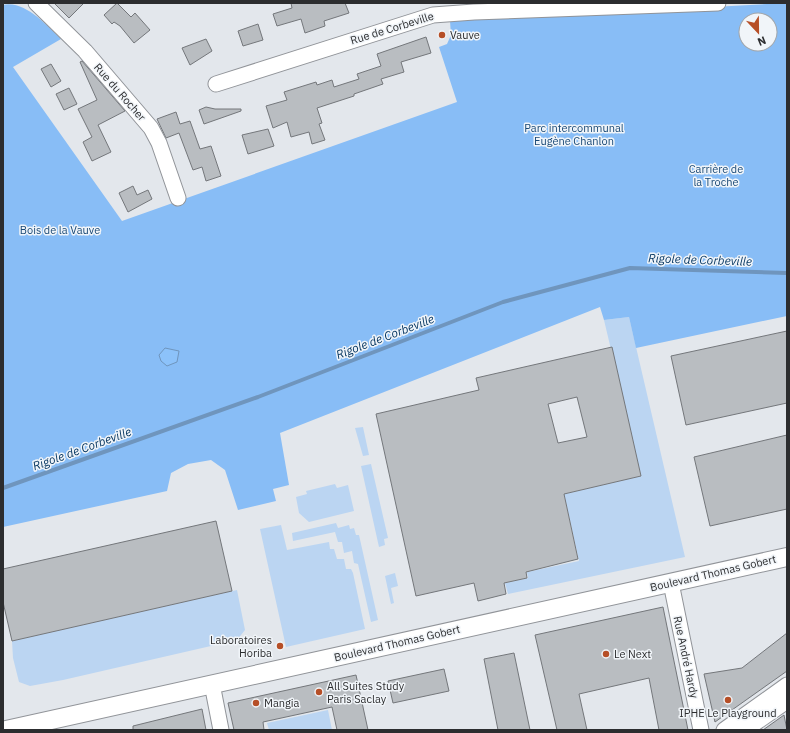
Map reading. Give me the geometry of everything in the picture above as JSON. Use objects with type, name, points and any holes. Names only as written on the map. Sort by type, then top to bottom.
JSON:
[{"type":"main road","name":"Boulevard Thomas Gobert","points":[[6,730],[787,557]]},
{"type":"street","name":"Rue du Rocher","points":[[36,3],[85,51],[151,128],[159,143],[178,198]]},
{"type":"street","name":"Rue de Corbeville","points":[[216,84],[432,9],[718,3]]},
{"type":"street","name":"Rue André Hardy","points":[[671,583],[701,730]]},
{"type":"street","points":[[212,684],[221,730]]},
{"type":"street","points":[[724,730],[787,686]]},
{"type":"street","points":[[746,730],[787,701]]},
{"type":"shaded area","points":[[629,317],[685,557],[508,594],[505,583],[528,578],[527,572],[579,561],[564,494],[641,476],[604,320]]},
{"type":"shaded area","points":[[165,348],[179,351],[177,362],[167,366],[161,361],[159,355]]},
{"type":"shaded area","points":[[363,427],[369,455],[363,456],[355,428]]},
{"type":"shaded area","points":[[371,464],[388,538],[384,539],[385,545],[379,547],[361,466]]},
{"type":"shaded area","points":[[335,484],[337,488],[348,485],[354,511],[309,522],[299,513],[296,497],[307,494],[306,491]]},
{"type":"shaded area","points":[[336,523],[338,528],[349,525],[350,529],[354,528],[356,535],[359,535],[378,620],[371,622],[358,564],[354,563],[352,551],[344,553],[342,542],[338,542],[335,532],[293,541],[292,533]]},
{"type":"shaded area","points":[[281,525],[287,550],[329,542],[330,549],[334,549],[337,559],[344,559],[346,569],[351,569],[353,573],[365,629],[286,647],[260,529]]},
{"type":"shaded area","points":[[395,573],[398,586],[391,588],[394,603],[391,604],[385,576]]},
{"type":"shaded area","points":[[237,590],[245,630],[237,640],[63,680],[30,686],[19,682],[13,658],[12,641]]},
{"type":"shaded area","points":[[328,710],[332,730],[269,730],[267,723]]},
{"type":"green space","name":"Parc intercommunal Eugène Chanlon","points":[[787,3],[787,316],[636,348],[629,317],[604,320],[600,307],[280,433],[289,485],[273,489],[276,501],[238,510],[225,470],[211,460],[188,464],[171,473],[167,491],[3,527],[3,5],[11,4],[27,10],[35,15],[61,39],[13,67],[122,221],[457,102],[439,47],[447,44],[451,35],[450,21]]},
{"type":"building","points":[[54,3],[84,3],[69,18]]},
{"type":"building","points":[[117,3],[131,17],[135,13],[150,30],[134,43],[120,26],[114,22],[112,24],[104,15]]},
{"type":"building","points":[[291,3],[345,3],[349,13],[324,21],[325,26],[305,33],[301,19],[277,26],[273,14],[292,8]]},
{"type":"building","points":[[258,24],[263,40],[243,46],[238,31]]},
{"type":"building","points":[[426,37],[431,53],[401,62],[404,72],[381,79],[383,84],[354,94],[354,96],[317,108],[322,123],[319,124],[325,140],[312,144],[309,132],[291,137],[287,122],[273,128],[266,106],[287,100],[284,92],[316,82],[317,85],[332,80],[334,87],[359,79],[357,74],[381,66],[377,54]]},
{"type":"building","points":[[206,39],[212,51],[190,65],[182,48]]},
{"type":"building","points":[[82,61],[125,111],[98,125],[111,152],[92,161],[83,142],[92,137],[78,109],[97,100],[80,62]]},
{"type":"building","points":[[51,64],[61,81],[51,87],[41,69]]},
{"type":"building","points":[[69,88],[77,104],[64,110],[56,94]]},
{"type":"building","points":[[206,107],[215,109],[241,109],[241,111],[204,124],[199,110]]},
{"type":"building","points":[[176,112],[180,124],[190,121],[200,149],[211,146],[221,176],[206,181],[202,167],[193,170],[179,133],[166,138],[157,119]]},
{"type":"building","points":[[268,129],[274,146],[248,154],[242,135]]},
{"type":"building","points":[[133,186],[137,195],[148,190],[152,199],[128,212],[119,193]]},
{"type":"building","points":[[787,331],[787,403],[686,425],[671,356]]},
{"type":"building","points":[[612,347],[641,476],[564,494],[578,559],[526,572],[527,578],[504,583],[506,594],[478,601],[474,583],[416,596],[376,414],[479,390],[476,378]],"holes":[[[577,397],[587,437],[558,443],[548,404]]]},
{"type":"building","points":[[787,435],[787,509],[710,526],[694,457]]},
{"type":"building","points":[[216,521],[232,591],[12,641],[3,602],[3,569]]},
{"type":"building","name":"Le Next","points":[[663,607],[688,730],[659,730],[649,678],[579,694],[587,730],[557,730],[535,635]]},
{"type":"building","name":"IPHE Le Playground","points":[[787,633],[787,671],[715,722],[704,674],[742,668]]},
{"type":"building","points":[[514,653],[530,730],[498,730],[484,659]]},
{"type":"building","points":[[444,669],[449,691],[393,703],[388,681]]},
{"type":"building","name":"All Suites Study Paris Saclay","points":[[356,675],[368,730],[337,730],[332,707],[263,722],[264,730],[234,730],[228,703]]},
{"type":"building","points":[[202,709],[206,730],[133,730],[133,726]]},
{"type":"building","points":[[784,715],[787,730],[763,730]]},
{"type":"waterway","name":"Rigole de Corbeville","points":[[3,488],[258,397],[503,302],[630,268],[787,273]]},
{"type":"place","name":"Vauve","points":[[442,35]]},
{"type":"place","name":"Laboratoires Horiba","points":[[280,646]]},
{"type":"place","name":"Le Next","points":[[606,654]]},
{"type":"place","name":"All Suites Study Paris Saclay","points":[[319,692]]},
{"type":"place","name":"IPHE Le Playground","points":[[728,700]]},
{"type":"place","name":"Mangia","points":[[256,703]]},
{"type":"park label","name":"Carrière de la Troche","points":[[716,175]]},
{"type":"park label","name":"Bois de la Vauve","points":[[60,230]]}]
